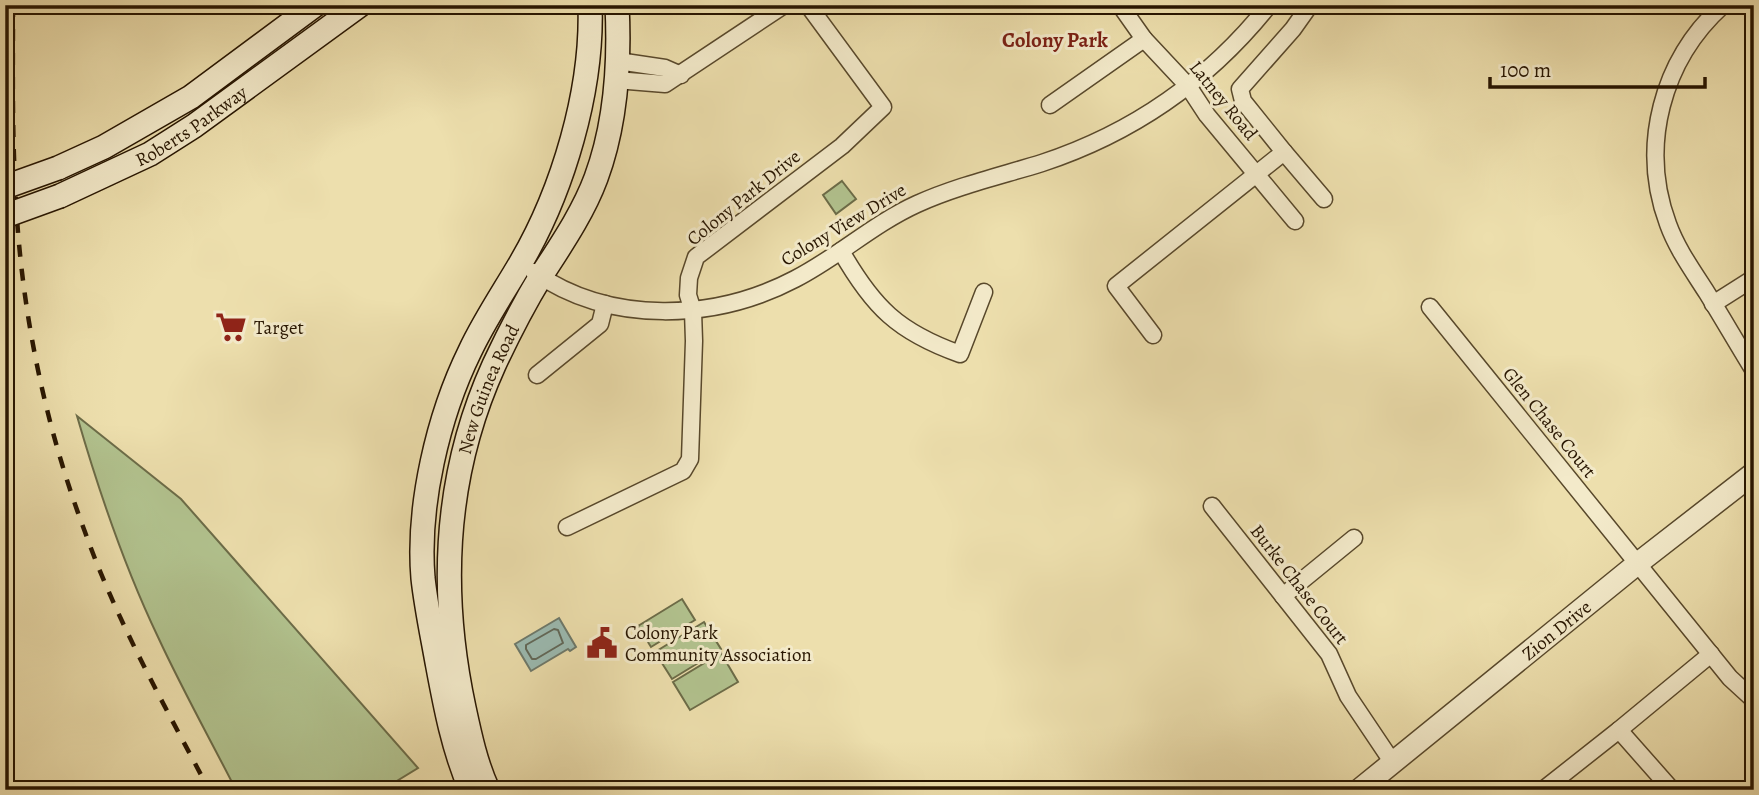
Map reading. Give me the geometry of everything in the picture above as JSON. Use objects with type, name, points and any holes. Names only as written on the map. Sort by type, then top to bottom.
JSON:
[{"type":"main road","name":"Roberts Parkway","points":[[5,187],[58,168],[114,141],[191,97],[315,5]]},
{"type":"main road","name":"Roberts Parkway","points":[[5,216],[60,196],[150,154],[194,126],[360,5]]},
{"type":"main road","name":"New Guinea Road","points":[[471,790],[457,753],[447,714],[428,615],[423,553],[426,505],[440,436],[469,353],[521,263],[564,165],[579,110],[587,62],[590,5]]},
{"type":"main road","name":"New Guinea Road","points":[[488,790],[477,764],[470,736],[454,651],[449,547],[457,481],[475,413],[494,364],[596,179],[611,117],[617,70],[617,5]]},
{"type":"street","points":[[617,70],[665,84],[784,5]]},
{"type":"street","name":"Colony Park Drive","points":[[567,527],[683,471],[690,459],[692,311],[688,295],[689,278],[696,257],[842,146],[883,107],[807,5]]},
{"type":"street","name":"Latney Road","points":[[1120,5],[1144,38],[1188,86],[1207,115],[1295,221]]},
{"type":"street","name":"Colony View Drive","points":[[521,263],[568,293],[635,310],[692,311],[769,291],[796,278],[871,229],[915,205],[965,185],[1086,146],[1134,123],[1188,86],[1240,40],[1269,5]]},
{"type":"street","points":[[1310,5],[1293,29],[1240,89],[1243,102],[1324,199]]},
{"type":"street","points":[[1723,5],[1695,35],[1669,82],[1657,129],[1655,155],[1659,191],[1668,225],[1754,371]]},
{"type":"street","points":[[1050,105],[1144,38]]},
{"type":"street","points":[[1153,335],[1116,286],[1284,152]]},
{"type":"street","points":[[841,251],[860,286],[881,309],[928,343],[960,354],[984,292]]},
{"type":"street","points":[[1713,303],[1754,278]]},
{"type":"street","points":[[537,374],[600,324],[605,304]]},
{"type":"street","name":"Glen Chase Court","points":[[1430,307],[1730,678],[1754,700]]},
{"type":"street","name":"Zion Drive","points":[[1359,790],[1754,472]]},
{"type":"street","name":"Burke Chase Court","points":[[1212,506],[1329,654],[1348,696],[1393,763]]},
{"type":"street","points":[[1283,596],[1354,538]]},
{"type":"street","points":[[1543,790],[1711,654]]},
{"type":"street","points":[[1619,730],[1672,790]]},
{"type":"green space","points":[[842,181],[856,199],[836,214],[823,195]]},
{"type":"green space","points":[[77,416],[181,499],[418,768],[382,790],[236,790],[177,676],[134,583],[103,501]]},
{"type":"green space","points":[[682,599],[695,620],[651,647],[638,626]]},
{"type":"green space","points":[[704,622],[721,649],[672,679],[655,652]]},
{"type":"green space","points":[[721,653],[738,682],[690,710],[673,682]]},
{"type":"water","points":[[559,618],[576,647],[531,671],[515,644]]},
{"type":"railway","points":[[13,5],[13,136],[17,225],[28,315],[45,403],[70,490],[98,565],[142,663],[209,790]]},
{"type":"place","name":"Target","points":[[231,327]]},
{"type":"place","name":"Colony Park Community Association","points":[[602,643]]},
{"type":"district","name":"Colony Park","points":[[1055,40]]}]
